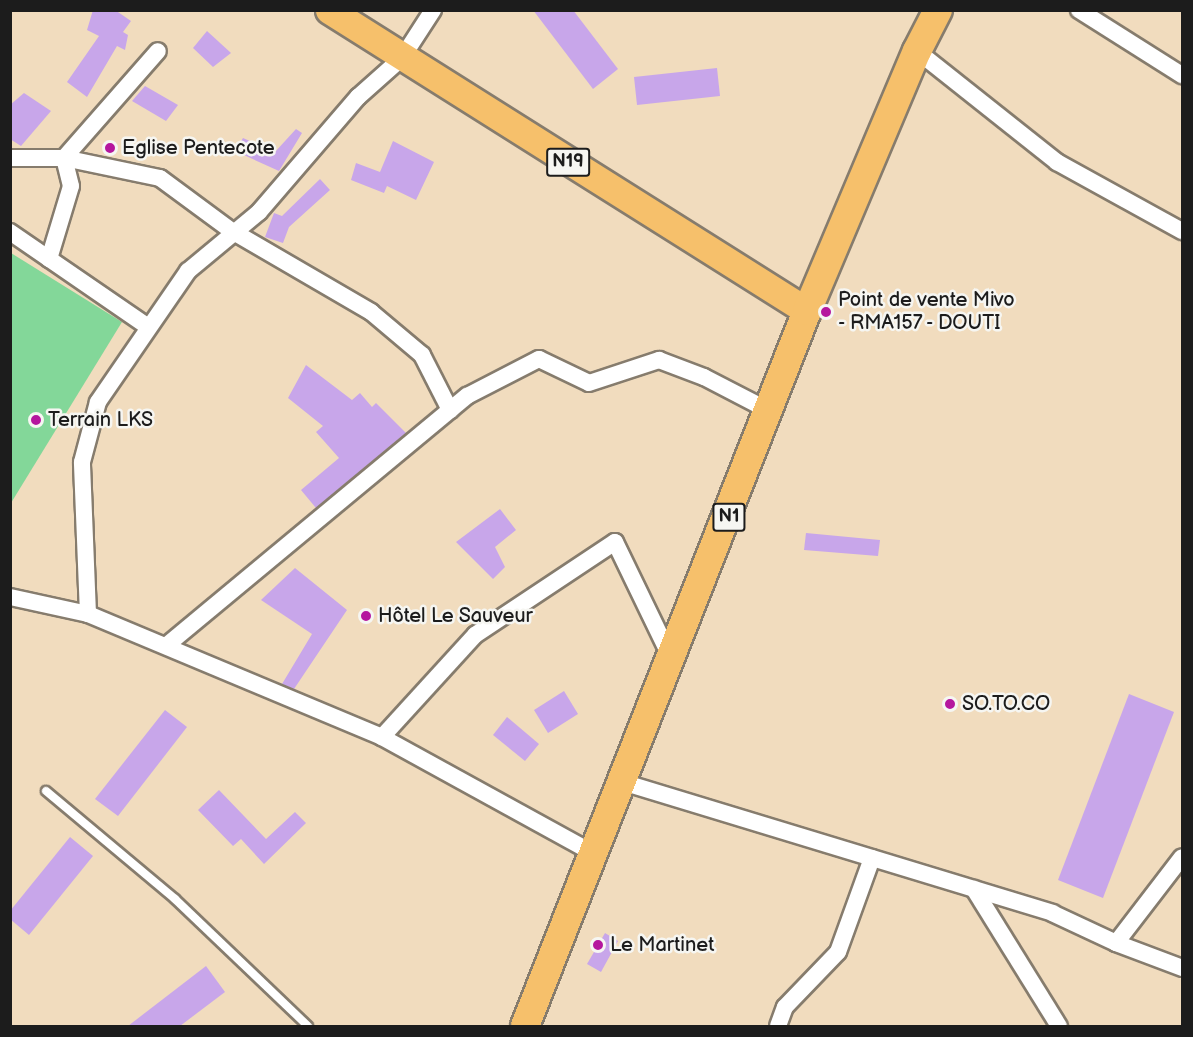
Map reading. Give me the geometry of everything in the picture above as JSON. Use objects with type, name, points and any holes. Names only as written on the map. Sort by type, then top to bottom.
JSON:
[{"type":"highway","name":"N1","points":[[525,1026],[672,661],[807,311],[917,51],[938,10]]},
{"type":"main road","name":"N19","points":[[329,10],[807,311]]},
{"type":"street","points":[[88,614],[82,462],[98,402],[188,272],[232,231],[260,212],[358,97],[402,58],[433,10]]},
{"type":"street","points":[[1079,10],[1182,75]]},
{"type":"street","points":[[64,158],[158,51]]},
{"type":"street","points":[[917,51],[1057,162],[1182,231]]},
{"type":"street","points":[[10,158],[64,158],[160,178],[232,231],[371,312],[422,355],[450,410]]},
{"type":"street","points":[[49,259],[71,186],[64,158]]},
{"type":"street","points":[[10,232],[148,327]]},
{"type":"street","points":[[167,645],[467,396],[539,359],[589,383],[659,360],[704,377],[768,410]]},
{"type":"street","points":[[382,737],[475,634],[615,542],[672,661]]},
{"type":"street","points":[[10,597],[88,614],[167,645],[382,737],[593,853]]},
{"type":"street","points":[[622,782],[1052,913],[1116,943],[1182,968]]},
{"type":"street","points":[[1116,943],[1182,857]]},
{"type":"street","points":[[778,1026],[785,1007],[838,952],[872,858]]},
{"type":"street","points":[[974,889],[1059,1026]]},
{"type":"lane","points":[[46,791],[175,899],[308,1026]]},
{"type":"green space","name":"Terrain LKS","points":[[11,253],[122,322],[11,503]]},
{"type":"building","points":[[93,10],[115,10],[131,21],[123,32],[128,35],[125,50],[117,46],[87,97],[67,82],[99,36],[87,30]]},
{"type":"building","points":[[533,10],[573,10],[618,69],[593,89]]},
{"type":"building","points":[[207,31],[231,53],[213,67],[193,48]]},
{"type":"building","points":[[717,68],[720,96],[637,105],[634,77]]},
{"type":"building","points":[[145,86],[178,105],[166,121],[132,101]]},
{"type":"building","points":[[24,93],[51,111],[21,146],[10,139],[10,105]]},
{"type":"building","points":[[296,129],[302,133],[279,171],[235,151],[243,138],[275,152]]},
{"type":"building","points":[[393,141],[434,162],[416,200],[387,186],[384,193],[351,180],[356,163],[380,172]]},
{"type":"building","points":[[320,179],[330,190],[289,227],[283,243],[265,237],[274,213],[282,216]]},
{"type":"building","points":[[306,365],[352,400],[360,393],[372,407],[376,403],[406,433],[316,508],[301,490],[339,458],[316,432],[323,426],[288,398]]},
{"type":"building","points":[[500,509],[516,530],[495,547],[505,567],[493,579],[456,542]]},
{"type":"building","points":[[806,533],[880,540],[878,556],[804,550]]},
{"type":"building","points":[[295,568],[347,610],[294,689],[282,684],[312,634],[261,600]]},
{"type":"building","points":[[564,691],[578,714],[548,733],[534,710]]},
{"type":"building","points":[[1129,694],[1174,712],[1103,898],[1058,880]]},
{"type":"building","points":[[165,710],[187,727],[118,816],[95,799]]},
{"type":"building","points":[[507,717],[539,744],[525,761],[493,735]]},
{"type":"building","points":[[219,790],[266,839],[295,812],[306,823],[264,864],[241,839],[233,846],[198,810]]},
{"type":"building","points":[[70,837],[93,856],[29,935],[10,919],[10,911]]},
{"type":"building","points":[[605,933],[618,941],[601,972],[587,964]]},
{"type":"building","points":[[206,966],[225,992],[180,1026],[128,1026]]},
{"type":"place","name":"Eglise Pentecote","points":[[110,148]]},
{"type":"place","name":"Point de vente Mivo - RMA157 - DOUTI","points":[[826,312]]},
{"type":"place","name":"Terrain LKS","points":[[36,420]]},
{"type":"place","name":"Hôtel Le Sauveur","points":[[366,616]]},
{"type":"place","name":"SO.TO.CO","points":[[950,704]]},
{"type":"place","name":"Le Martinet","points":[[598,945]]}]
